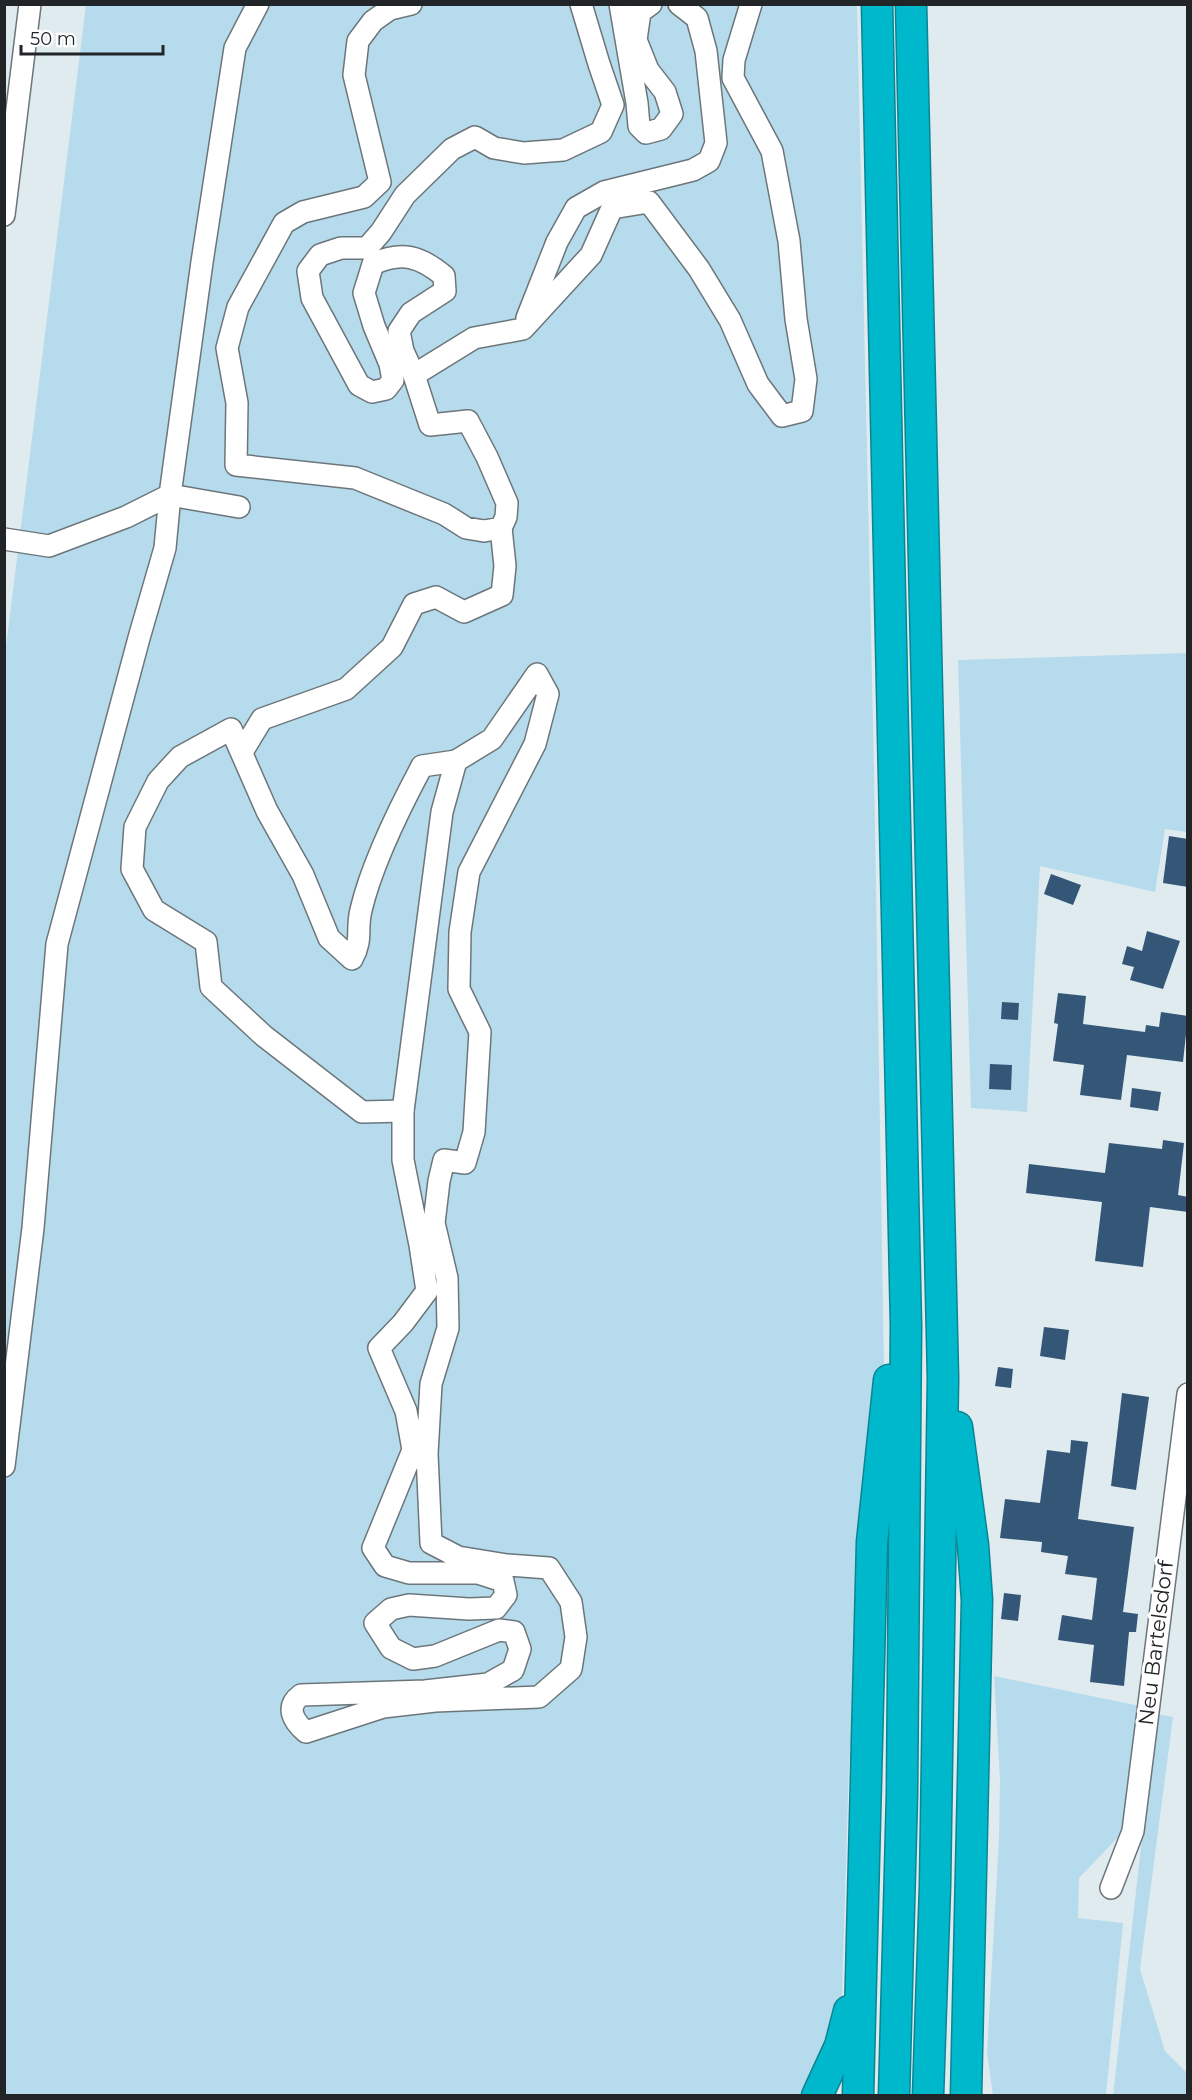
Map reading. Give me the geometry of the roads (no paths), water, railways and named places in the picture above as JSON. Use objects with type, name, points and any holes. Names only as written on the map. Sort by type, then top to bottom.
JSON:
[{"type":"highway","points":[[877,4],[906,1326],[902,1793],[894,2096]]},
{"type":"highway","points":[[911,4],[942,1378],[935,1874],[928,2096]]},
{"type":"highway","points":[[858,2096],[872,1542],[890,1369],[906,1326]]},
{"type":"highway","points":[[942,1378],[958,1431],[973,1545],[977,1600],[966,2096]]},
{"type":"highway","points":[[817,2096],[833,2063],[851,2005],[861,1987]]},
{"type":"highway","points":[[969,2006],[985,2096]]},
{"type":"street","points":[[4,215],[30,4]]},
{"type":"street","points":[[4,1466],[33,1228],[57,944],[165,548],[170,495],[202,262],[235,48],[258,4]]},
{"type":"street","points":[[411,4],[390,9],[373,21],[358,40],[354,75],[380,182],[364,197],[303,212],[284,223],[238,307],[227,348],[237,403],[236,465],[355,478],[444,514],[466,528],[484,531],[501,528]]},
{"type":"street","points":[[242,752],[262,719],[346,689],[392,647],[414,604],[436,597],[464,612],[502,595],[505,566],[501,528],[506,517],[507,503],[468,421],[430,425],[414,375],[403,351],[399,331],[411,313],[445,291],[444,276],[428,263],[405,256],[388,258],[373,264],[364,293],[374,326],[390,364],[393,380],[386,389],[372,392],[359,385],[312,298],[308,271],[321,255],[341,248],[366,248],[381,232],[405,195],[452,149],[476,137],[494,148],[524,153],[563,150],[601,132],[613,105],[598,64],[581,4]]},
{"type":"street","points":[[620,4],[639,126],[646,133],[661,129],[672,114],[665,92],[648,70],[636,40],[640,12],[651,4]]},
{"type":"street","points":[[523,329],[557,242],[576,208],[604,192],[693,170],[709,161],[716,143],[706,51],[696,18],[679,4]]},
{"type":"street","points":[[414,375],[474,338],[523,329],[591,255],[612,208],[649,202],[699,269],[730,320],[758,384],[782,416],[802,411],[806,379],[796,319],[789,241],[772,151],[733,78],[734,60],[751,4]]},
{"type":"street","points":[[4,539],[49,546],[126,517],[170,495],[239,507]]},
{"type":"street","points":[[403,1111],[362,1112],[264,1036],[211,987],[206,942],[154,910],[132,869],[135,827],[158,781],[180,757],[231,729],[267,811],[303,875],[329,938],[352,959],[359,946],[360,911],[375,868],[398,810],[422,766],[456,761],[492,739],[537,674],[548,694],[535,744],[469,872],[460,933],[459,989],[480,1032],[474,1132],[465,1163],[444,1160],[439,1181],[434,1223],[447,1278],[448,1328],[431,1384],[427,1454],[431,1543],[458,1557],[507,1565],[549,1568],[571,1602],[576,1637],[571,1670],[538,1697],[435,1701],[382,1707],[306,1732],[295,1723],[291,1709],[294,1700],[302,1695],[425,1691],[488,1684],[513,1670],[520,1649],[514,1632],[499,1630],[435,1656],[413,1659],[391,1648],[375,1623],[391,1609],[409,1605],[469,1609],[496,1608],[506,1595],[502,1581],[478,1573],[409,1573],[385,1566],[373,1548],[413,1450],[406,1411],[379,1348],[403,1323],[427,1291],[403,1160],[403,1111],[442,812],[456,761]]},
{"type":"street","name":"Neu Bartelsdorf","points":[[1111,1888],[1133,1831],[1188,1394]]}]
